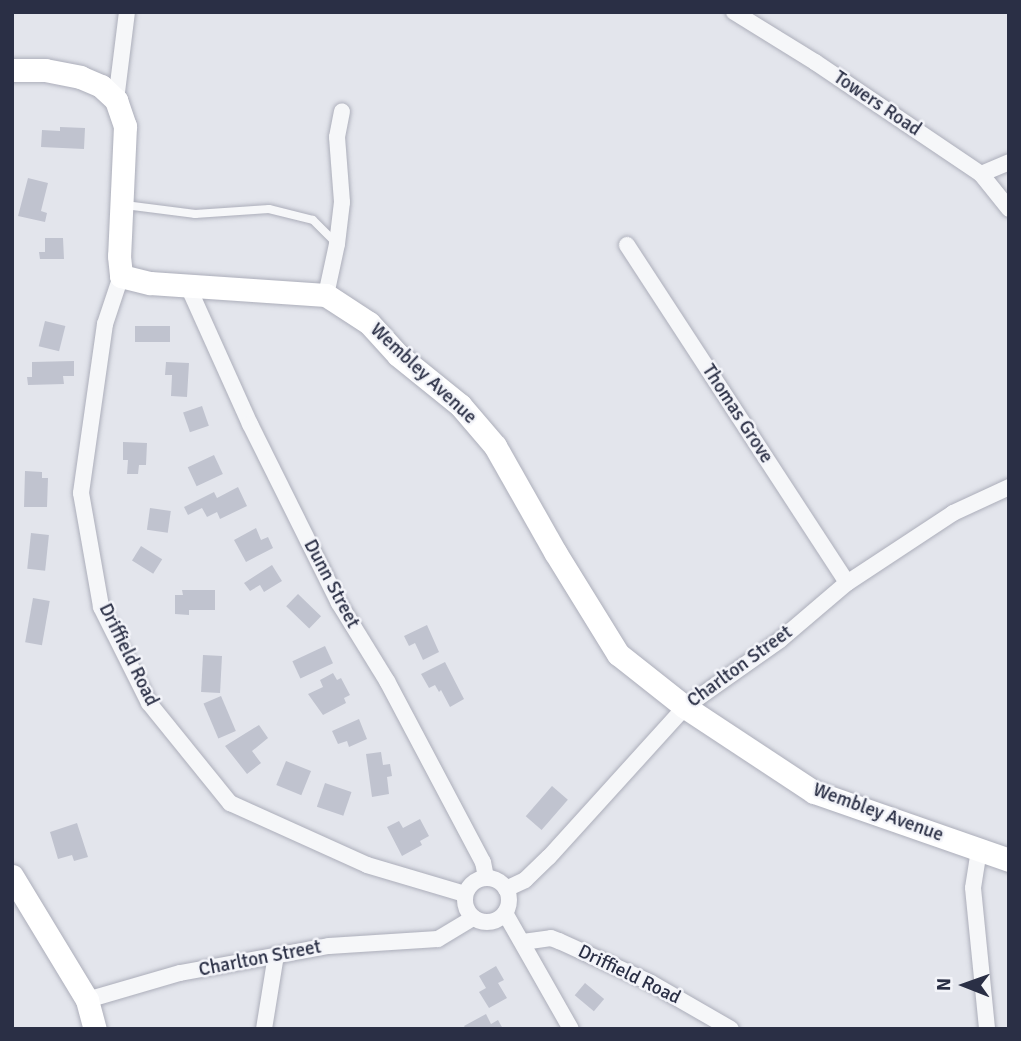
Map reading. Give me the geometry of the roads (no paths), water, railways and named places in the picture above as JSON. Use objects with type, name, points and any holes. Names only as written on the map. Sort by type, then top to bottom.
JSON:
[{"type":"street","points":[[121,276],[119,256],[125,127],[116,100],[127,12]]},
{"type":"street","name":"Towers Road","points":[[734,12],[815,62],[981,174],[1009,209]]},
{"type":"street","points":[[12,70],[45,70],[80,77],[101,86],[116,100]]},
{"type":"street","points":[[326,295],[337,244],[342,202],[337,137],[342,111]]},
{"type":"street","points":[[981,174],[1009,162]]},
{"type":"street","name":"Thomas Grove","points":[[627,246],[848,583]]},
{"type":"street","name":"Wembley Avenue","points":[[121,276],[150,283],[326,295],[369,323],[398,355],[460,405],[495,446],[555,552],[618,654],[685,707],[814,792],[1009,860]]},
{"type":"street","name":"Driffield Road","points":[[121,276],[105,324],[81,493],[102,607],[149,703],[230,803],[367,864],[465,894]]},
{"type":"street","name":"Dunn Street","points":[[187,284],[250,424],[339,603],[387,681],[483,862],[486,877]]},
{"type":"street","name":"Charlton Street","points":[[506,890],[525,880],[549,857],[685,707],[780,640],[848,583],[953,513],[1009,487]]},
{"type":"street","points":[[979,850],[973,888],[987,1029]]},
{"type":"street","points":[[12,876],[87,1000],[95,1029]]},
{"type":"street","points":[[486,877],[498,880],[506,890],[509,901],[505,913],[490,922],[473,918],[467,911],[465,894],[472,882],[486,877]]},
{"type":"street","points":[[505,913],[571,1029]]},
{"type":"street","name":"Charlton Street","points":[[87,1000],[180,974],[276,955],[329,946],[438,939],[473,918]]},
{"type":"street","name":"Driffield Road","points":[[523,942],[551,938],[559,941],[651,983],[731,1029]]},
{"type":"street","points":[[264,1029],[276,955]]},
{"type":"lane","points":[[123,205],[195,214],[269,209],[313,220],[337,244]]}]
